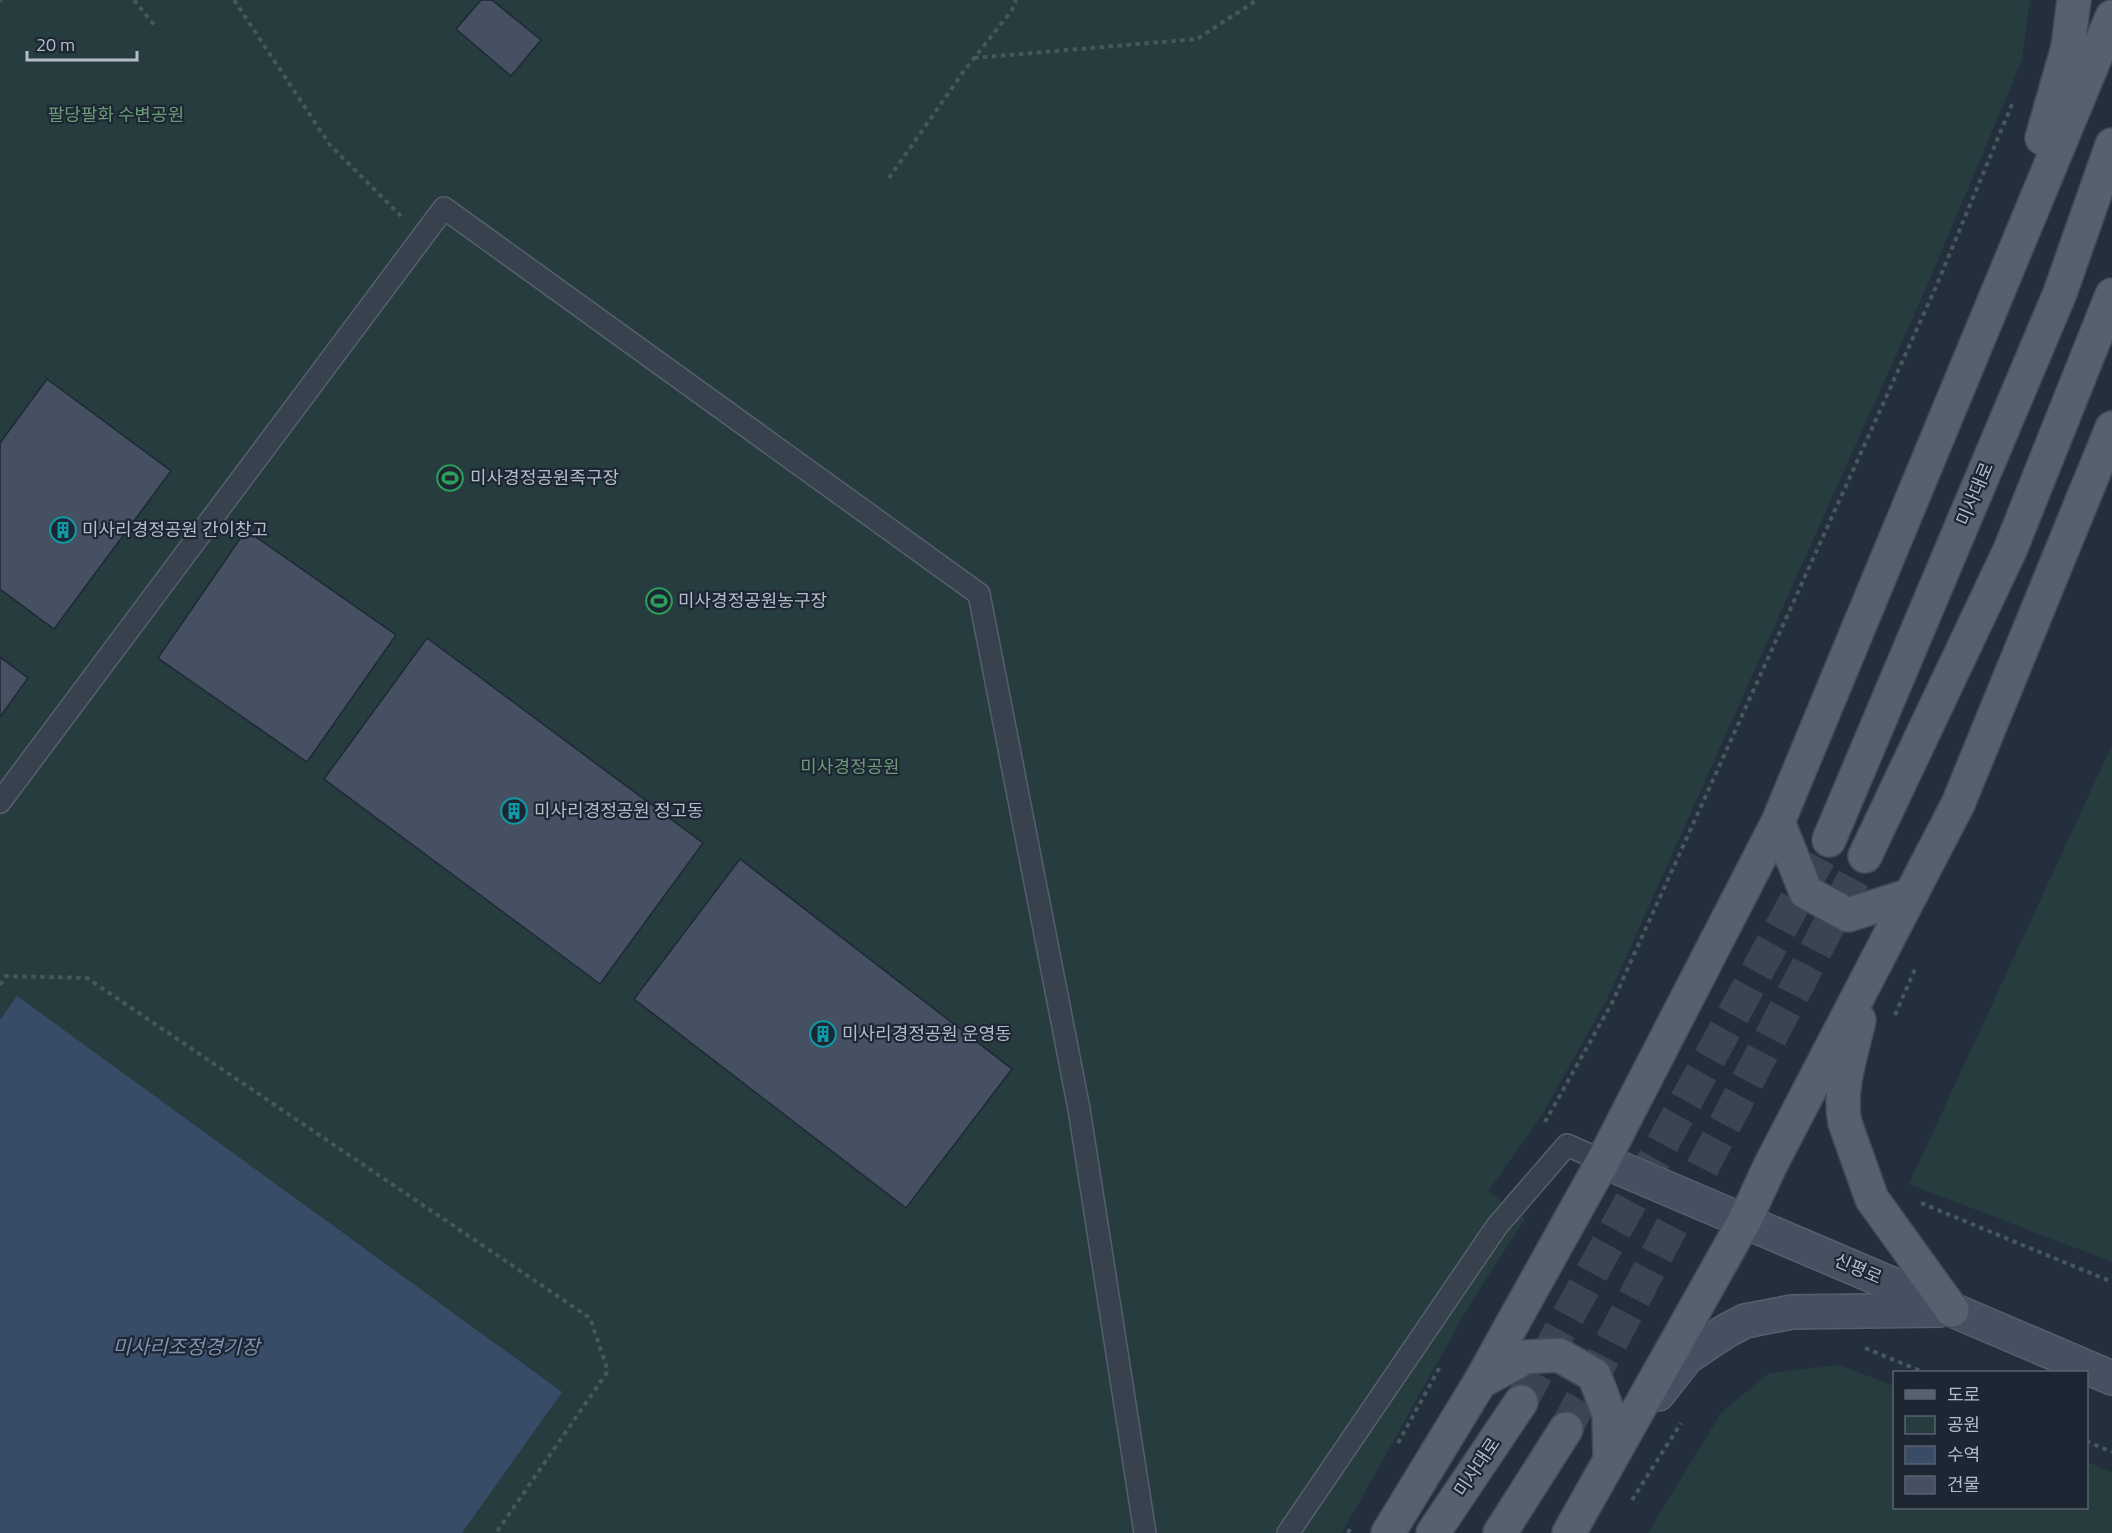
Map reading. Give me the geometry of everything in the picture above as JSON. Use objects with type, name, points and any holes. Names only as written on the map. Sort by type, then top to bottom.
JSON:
[{"type":"main road","points":[[2003,279],[2068,47],[2074,0]]},
{"type":"main road","points":[[1388,1533],[1480,1382],[1603,1161],[1778,822],[2112,17]]},
{"type":"main road","name":"미사대로","points":[[1829,840],[2060,293],[2112,145]]},
{"type":"main road","points":[[1865,856],[2010,550],[2112,295]]},
{"type":"main road","points":[[1569,1533],[1745,1220],[1770,1166],[1958,804],[2112,428]]},
{"type":"main road","points":[[1778,822],[1806,892],[1848,915],[1911,895]]},
{"type":"main road","points":[[1869,975],[1847,1074],[1842,1110],[1845,1123],[1872,1199],[1952,1310]]},
{"type":"main road","name":"신평로","points":[[1603,1161],[2112,1378]]},
{"type":"main road","points":[[1614,1452],[1687,1357],[1726,1331],[1745,1322],[1792,1312],[1952,1310]]},
{"type":"main road","points":[[1480,1382],[1526,1357],[1558,1355],[1594,1375],[1609,1414],[1614,1452]]},
{"type":"main road","name":"미사대로","points":[[1434,1533],[1521,1402]]},
{"type":"main road","points":[[1500,1533],[1566,1429]]},
{"type":"lane","points":[[0,802],[444,208],[978,594],[1078,1109],[1145,1533]]},
{"type":"lane","points":[[1288,1533],[1498,1225],[1567,1145],[1603,1161]]},
{"type":"path","points":[[134,0],[154,25]]},
{"type":"path","points":[[234,0],[330,145],[422,237]]},
{"type":"path","points":[[889,178],[1012,10],[1016,0]]},
{"type":"path","points":[[975,58],[1197,39],[1257,0]]},
{"type":"path","points":[[1548,1119],[1618,990],[1935,289],[2016,94]]},
{"type":"path","points":[[0,985],[6,976],[87,978],[590,1318],[608,1371],[496,1533]]},
{"type":"path","points":[[1913,1200],[2112,1282]]},
{"type":"path","points":[[1858,1345],[1921,1371]]},
{"type":"path","points":[[1397,1444],[1446,1356]]},
{"type":"path","points":[[1629,1504],[1685,1417]]},
{"type":"path","points":[[2088,1442],[2112,1452]]},
{"type":"path","points":[[1348,1533],[1353,1523]]},
{"type":"green space","name":"미사경정공원","points":[[0,0],[2030,0],[2022,60],[1927,286],[1608,997],[1542,1115],[1488,1191],[1525,1219],[1470,1304],[1342,1533],[0,1533]]},
{"type":"green space","points":[[2112,745],[2112,1262],[1909,1184]]},
{"type":"green space","points":[[1840,1365],[1893,1386],[1893,1509],[2088,1509],[2088,1462],[2112,1472],[2112,1533],[1648,1533],[1721,1413],[1769,1373]]},
{"type":"water","name":"미사리조정경기장","points":[[17,996],[562,1392],[462,1533],[0,1533],[0,1020]]},
{"type":"building","points":[[481,0],[492,0],[541,40],[511,76],[456,29]]},
{"type":"building","name":"미사리경정공원 간이창고","points":[[47,379],[171,471],[54,629],[0,589],[0,443]]},
{"type":"building","points":[[246,530],[396,635],[307,762],[158,658]]},
{"type":"building","name":"미사리경정공원 정고동","points":[[427,638],[703,843],[600,984],[324,779]]},
{"type":"building","points":[[0,657],[28,678],[0,717]]},
{"type":"building","name":"미사리경정공원 운영동","points":[[740,859],[1012,1069],[906,1208],[634,999]]},
{"type":"tunnel","points":[[1521,1402],[1829,840]]},
{"type":"tunnel","points":[[1566,1429],[1865,856]]},
{"type":"place","name":"미사경정공원족구장","points":[[450,478]]},
{"type":"place","name":"미사리경정공원 간이창고","points":[[63,530]]},
{"type":"place","name":"미사경정공원농구장","points":[[659,601]]},
{"type":"place","name":"미사리경정공원 정고동","points":[[514,811]]},
{"type":"place","name":"미사리경정공원 운영동","points":[[823,1034]]},
{"type":"park label","name":"팔당팔화 수변공원","points":[[116,115]]}]
